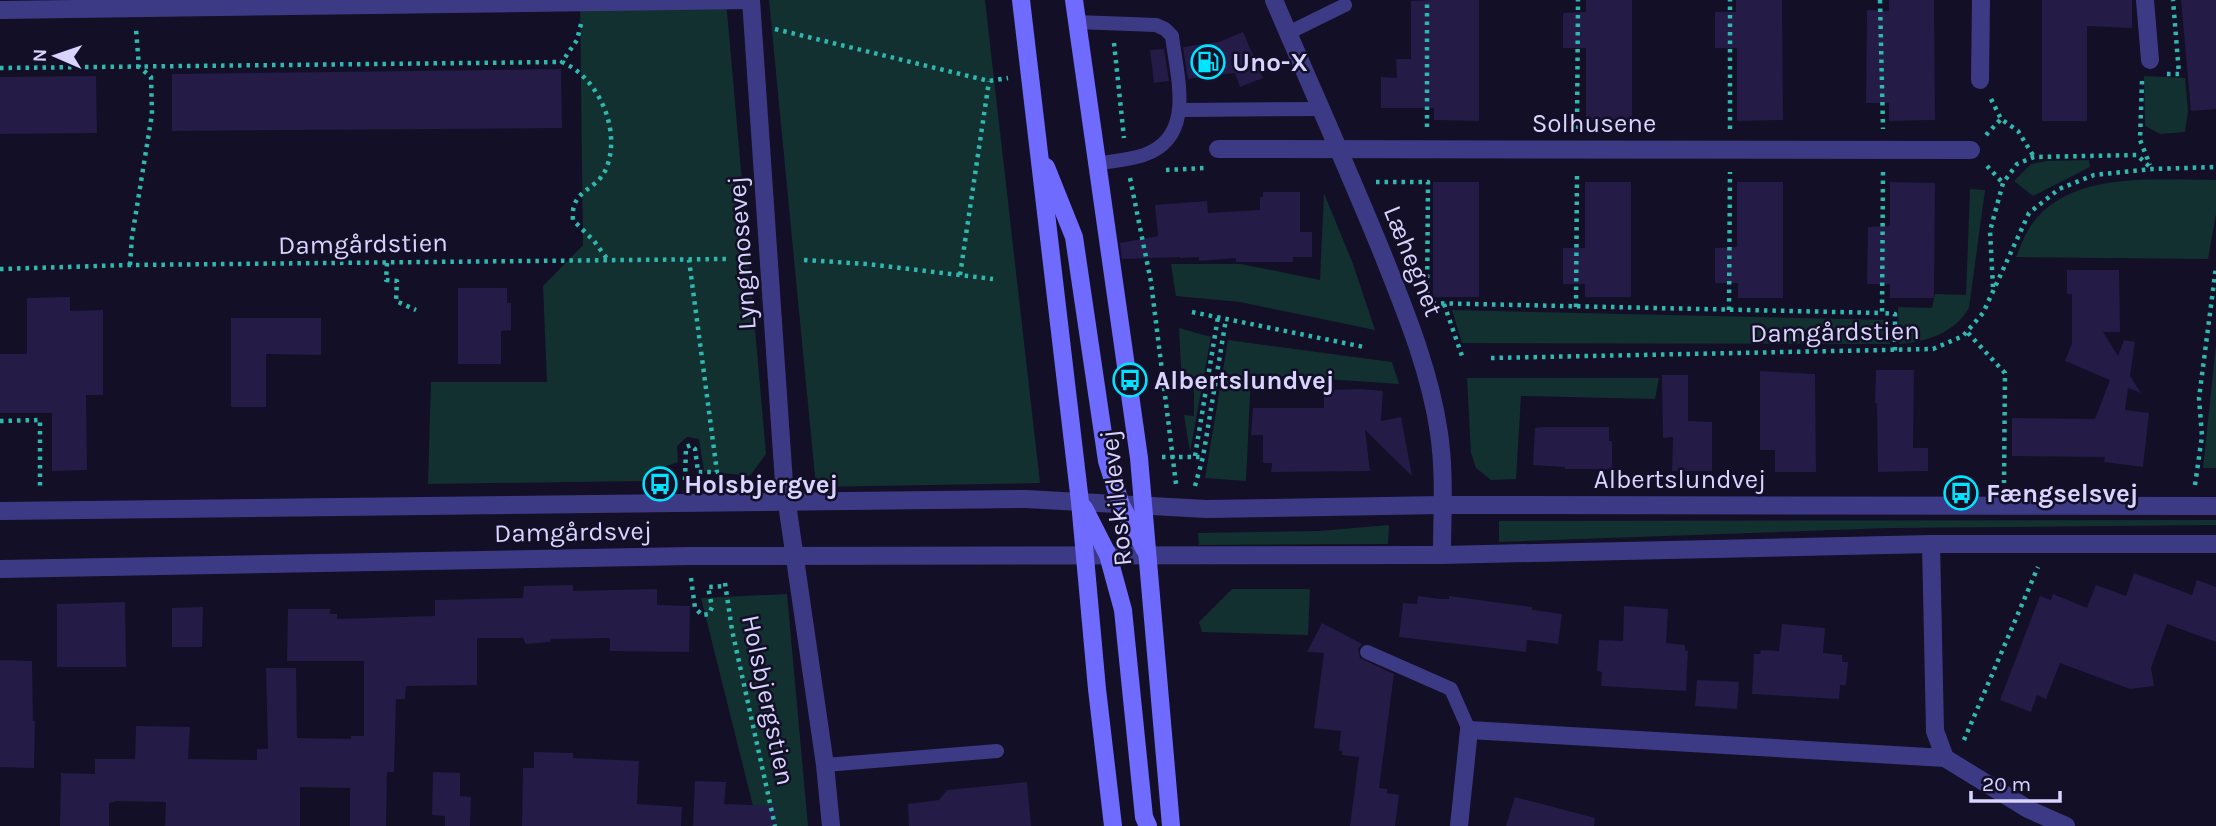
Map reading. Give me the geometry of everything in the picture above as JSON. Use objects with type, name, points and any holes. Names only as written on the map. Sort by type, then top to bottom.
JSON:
[{"type":"main road","name":"Roskildevej","points":[[1021,0],[1080,502],[1113,826]]},
{"type":"main road","name":"Roskildevej","points":[[1074,0],[1096,164],[1130,380],[1145,506],[1171,826]]},
{"type":"main road","points":[[1038,145],[1074,237],[1107,461],[1121,505],[1148,556]]},
{"type":"main road","points":[[1080,502],[1108,555],[1123,610],[1144,817],[1148,826]]},
{"type":"street","points":[[0,10],[751,0]]},
{"type":"street","name":"Lyngmosevej","points":[[751,0],[783,469],[788,503]]},
{"type":"street","name":"Læhegnet","points":[[1274,0],[1353,181],[1411,325],[1427,377],[1439,431],[1442,555]]},
{"type":"street","points":[[1980,80],[1981,0]]},
{"type":"street","points":[[2145,0],[2150,60]]},
{"type":"street","name":"Solhusene","points":[[1218,149],[1971,150]]},
{"type":"street","name":"Damgårdsvej","points":[[0,510],[1026,499],[1145,506]]},
{"type":"street","points":[[788,503],[825,765],[831,826]]},
{"type":"street","name":"Albertslundvej","points":[[1145,506],[1206,509],[1442,505],[2216,506]]},
{"type":"street","points":[[1148,556],[1442,555],[1931,544],[2216,544]]},
{"type":"street","points":[[1931,544],[1935,731],[1949,761]]},
{"type":"street","name":"Damgårdsvej","points":[[0,569],[690,556],[1148,556]]},
{"type":"street","points":[[1459,826],[1469,730],[1949,761],[2028,809],[2066,826]]},
{"type":"lane","points":[[1288,33],[1345,5]]},
{"type":"lane","points":[[1076,22],[1156,25],[1165,29],[1172,37],[1181,110],[1177,124],[1165,144],[1144,155],[1096,164]]},
{"type":"lane","points":[[1181,110],[1321,109]]},
{"type":"lane","points":[[1367,652],[1451,689],[1469,730]]},
{"type":"lane","points":[[825,765],[997,751]]},
{"type":"path","points":[[1427,0],[1427,149]]},
{"type":"path","points":[[1576,307],[1578,0]]},
{"type":"path","points":[[1729,310],[1730,0]]},
{"type":"path","points":[[1880,0],[1882,313]]},
{"type":"path","points":[[562,62],[577,40],[583,3]]},
{"type":"path","points":[[130,265],[152,114],[151,77],[139,67],[134,9]]},
{"type":"path","points":[[1111,23],[1126,158],[1151,282],[1180,508]]},
{"type":"path","points":[[753,24],[989,81],[1030,76]]},
{"type":"path","points":[[2150,60],[2142,74],[2140,140],[2152,169]]},
{"type":"path","points":[[0,68],[562,62],[575,68],[591,86],[610,125],[611,150],[605,171],[592,186],[579,195],[572,207],[573,220],[609,260]]},
{"type":"path","points":[[1980,80],[2001,119],[2018,131],[2034,157]]},
{"type":"path","points":[[960,275],[989,81]]},
{"type":"path","points":[[1144,155],[1156,170],[1205,169],[1218,149]]},
{"type":"path","points":[[1993,288],[1990,231],[2003,183],[2017,164],[2034,157],[2137,155],[2152,169]]},
{"type":"path","points":[[2004,505],[2005,373],[1968,333],[1983,313],[2029,213],[2059,189],[2094,175],[2152,169],[2216,167]]},
{"type":"path","points":[[1353,181],[1429,182],[1427,303],[1895,314],[1895,351]]},
{"type":"path","points":[[685,467],[684,449],[691,445],[695,449],[698,472],[717,472],[689,260]]},
{"type":"path","name":"Damgårdstien","points":[[0,269],[130,265],[726,260]]},
{"type":"path","points":[[804,260],[867,264],[993,279]]},
{"type":"path","points":[[387,263],[386,280],[397,281],[396,300],[416,310]]},
{"type":"path","points":[[2192,506],[2202,436],[2199,398],[2216,267]]},
{"type":"path","points":[[1444,304],[1462,356]]},
{"type":"path","points":[[1192,312],[1364,347]]},
{"type":"path","points":[[1195,456],[1218,317]]},
{"type":"path","points":[[1139,458],[1203,457],[1226,319]]},
{"type":"path","name":"Damgårdstien","points":[[1491,358],[1895,351],[1933,349],[1949,344],[1968,333]]},
{"type":"path","points":[[0,421],[40,420],[40,510]]},
{"type":"path","points":[[1949,761],[2046,544]]},
{"type":"path","name":"Holsbjergstien","points":[[691,580],[695,608],[702,615],[709,614],[712,607],[708,587],[725,584],[732,630],[775,826]]},
{"type":"green space","points":[[580,0],[726,0],[766,454],[750,476],[704,471],[699,439],[687,437],[677,446],[678,462],[658,469],[642,481],[428,484],[431,382],[547,382],[543,286],[583,245]]},
{"type":"green space","points":[[769,0],[985,0],[1040,483],[816,487]]},
{"type":"green space","points":[[2144,76],[2185,78],[2188,111],[2185,132],[2160,134],[2145,126]]},
{"type":"green space","points":[[2089,160],[2090,167],[2033,196],[2014,181],[2031,164]]},
{"type":"green space","points":[[2139,180],[2216,180],[2216,214],[2208,259],[2016,257],[2027,232],[2043,212],[2063,197],[2086,188]]},
{"type":"green space","points":[[1970,189],[1985,190],[1969,308],[1956,324],[1939,335],[1899,344],[1898,307],[1932,308],[1935,294],[1966,295]]},
{"type":"green space","points":[[1324,193],[1353,264],[1375,330],[1240,302],[1176,296],[1171,264],[1241,264],[1320,280]]},
{"type":"green space","points":[[1452,310],[1889,320],[1890,344],[1462,343]]},
{"type":"green space","points":[[1179,328],[1211,337],[1190,452],[1184,415],[1194,416],[1194,387],[1182,386]]},
{"type":"green space","points":[[1228,340],[1392,362],[1399,384],[1251,374],[1246,481],[1205,478]]},
{"type":"green space","points":[[2216,345],[2216,468],[2203,468]]},
{"type":"green space","points":[[1467,378],[1659,378],[1655,399],[1521,396],[1516,479],[1491,480],[1476,468],[1471,453]]},
{"type":"green space","points":[[2216,520],[2216,525],[1889,528],[1499,542],[1499,521]]},
{"type":"green space","points":[[1389,525],[1388,544],[1199,545],[1198,533],[1319,531]]},
{"type":"green space","points":[[1232,589],[1310,589],[1308,635],[1202,632],[1199,622]]},
{"type":"green space","points":[[787,594],[808,826],[758,826],[701,598]]},
{"type":"building","points":[[1479,0],[1479,121],[1434,120],[1434,108],[1381,108],[1381,77],[1397,78],[1396,59],[1411,59],[1411,1]]},
{"type":"building","points":[[1586,0],[1632,0],[1632,119],[1586,120],[1586,48],[1563,48],[1563,13],[1586,12]]},
{"type":"building","points":[[1736,0],[1782,0],[1783,120],[1737,121],[1737,48],[1715,48],[1715,12],[1736,12]]},
{"type":"building","points":[[1889,0],[1934,0],[1935,120],[1889,121],[1889,103],[1866,103],[1867,10],[1889,11]]},
{"type":"building","points":[[2042,0],[2132,0],[2132,28],[2087,26],[2087,121],[2042,121]]},
{"type":"building","points":[[2181,0],[2216,0],[2216,109],[2191,111]]},
{"type":"building","points":[[1243,32],[1263,78],[1240,87],[1235,73],[1188,79],[1183,47],[1219,42]]},
{"type":"building","points":[[1164,49],[1169,81],[1154,83],[1150,50]]},
{"type":"building","points":[[561,69],[562,128],[172,131],[172,74]]},
{"type":"building","points":[[96,76],[97,133],[0,134],[0,77]]},
{"type":"building","points":[[1433,182],[1479,182],[1479,297],[1433,297]]},
{"type":"building","points":[[1585,182],[1631,182],[1631,297],[1585,297],[1585,284],[1563,284],[1563,248],[1585,248]]},
{"type":"building","points":[[1737,182],[1783,182],[1783,298],[1738,298],[1738,283],[1715,283],[1715,248],[1737,247]]},
{"type":"building","points":[[1890,182],[1935,183],[1934,298],[1890,298],[1890,284],[1867,284],[1868,227],[1890,226]]},
{"type":"building","points":[[1263,192],[1300,192],[1300,232],[1312,232],[1312,257],[1293,257],[1293,262],[1236,262],[1236,258],[1199,261],[1199,257],[1122,259],[1120,243],[1158,236],[1155,205],[1207,201],[1208,213],[1260,210],[1260,197],[1263,197]]},
{"type":"building","points":[[2067,270],[2119,270],[2120,332],[2103,332],[2118,356],[2124,340],[2135,342],[2130,376],[2141,393],[2128,388],[2125,410],[2149,413],[2143,467],[2104,462],[2105,457],[2012,456],[2012,418],[2095,419],[2110,380],[2065,361],[2072,344],[2072,294],[2067,294]]},
{"type":"building","points":[[458,288],[507,288],[507,303],[511,303],[511,330],[501,331],[501,364],[458,364]]},
{"type":"building","points":[[70,297],[70,311],[103,310],[103,395],[86,395],[87,470],[52,471],[52,413],[0,413],[0,354],[27,354],[27,298]]},
{"type":"building","points":[[231,318],[321,318],[321,355],[266,354],[266,407],[231,407]]},
{"type":"building","points":[[1876,370],[1914,370],[1913,448],[1928,448],[1928,471],[1878,472]]},
{"type":"building","points":[[1760,371],[1815,374],[1816,472],[1775,472],[1775,450],[1760,450]]},
{"type":"building","points":[[1662,375],[1688,375],[1688,421],[1712,422],[1712,471],[1672,471],[1673,437],[1663,438]]},
{"type":"building","points":[[1324,390],[1383,391],[1381,421],[1401,417],[1412,476],[1365,430],[1370,471],[1271,472],[1272,463],[1263,463],[1263,435],[1251,435],[1253,408],[1324,408]]},
{"type":"building","points":[[1609,427],[1612,469],[1565,469],[1533,465],[1535,428]]},
{"type":"building","points":[[2134,573],[2192,595],[2197,580],[2216,587],[2216,642],[2167,624],[2151,668],[2154,686],[2130,689],[2060,663],[2046,699],[2037,695],[2031,712],[2000,700],[2040,596],[2051,600],[2053,594],[2087,608],[2096,585],[2126,596]]},
{"type":"building","points":[[573,585],[573,591],[657,589],[657,605],[690,606],[689,652],[610,651],[610,638],[551,639],[550,642],[526,644],[523,638],[477,638],[477,685],[406,686],[405,699],[396,699],[394,772],[387,772],[386,826],[350,826],[350,788],[300,787],[300,826],[165,826],[166,802],[117,801],[109,803],[109,826],[60,826],[61,773],[95,774],[95,759],[135,759],[136,726],[190,727],[188,759],[257,760],[257,749],[268,749],[266,668],[296,668],[297,738],[351,739],[351,736],[364,736],[364,661],[287,661],[288,609],[330,609],[330,614],[337,614],[337,619],[435,616],[435,600],[523,598],[524,586]]},
{"type":"building","points":[[1418,596],[1449,599],[1449,596],[1532,607],[1532,610],[1562,614],[1558,644],[1527,640],[1526,652],[1399,637],[1403,603],[1417,604]]},
{"type":"building","points":[[125,602],[126,667],[57,667],[57,604]]},
{"type":"building","points":[[1624,606],[1668,609],[1666,643],[1685,645],[1685,650],[1688,651],[1686,691],[1601,686],[1602,672],[1597,671],[1599,640],[1623,641]]},
{"type":"building","points":[[203,607],[202,647],[172,647],[172,608]]},
{"type":"building","points":[[1322,623],[1362,644],[1358,649],[1360,658],[1394,674],[1379,788],[1399,795],[1395,826],[1350,826],[1359,757],[1342,755],[1339,750],[1341,731],[1314,728],[1324,653],[1307,652]]},
{"type":"building","points":[[1782,624],[1825,628],[1823,653],[1842,655],[1842,662],[1848,662],[1846,685],[1840,685],[1839,699],[1752,694],[1754,654],[1760,654],[1761,650],[1779,651]]},
{"type":"building","points":[[0,660],[32,661],[34,768],[0,767]]},
{"type":"building","points":[[1697,680],[1739,682],[1737,709],[1695,706]]},
{"type":"building","points":[[534,752],[573,753],[573,758],[639,761],[637,804],[682,807],[681,826],[522,826],[523,768],[534,768]]},
{"type":"building","points":[[433,772],[460,773],[460,796],[471,797],[470,826],[445,826],[445,816],[432,815]]},
{"type":"building","points":[[695,781],[726,782],[724,804],[775,806],[775,826],[693,826]]},
{"type":"building","points":[[1027,782],[1031,826],[909,826],[908,804],[939,800],[947,790]]},
{"type":"building","points":[[1515,797],[1595,818],[1594,826],[1506,826]]},
{"type":"place","name":"Uno-X","points":[[1208,62]]},
{"type":"place","name":"Albertslundvej","points":[[1130,380]]},
{"type":"place","name":"Holsbjergvej","points":[[660,484]]},
{"type":"place","name":"Fængselsvej","points":[[1961,493]]}]
